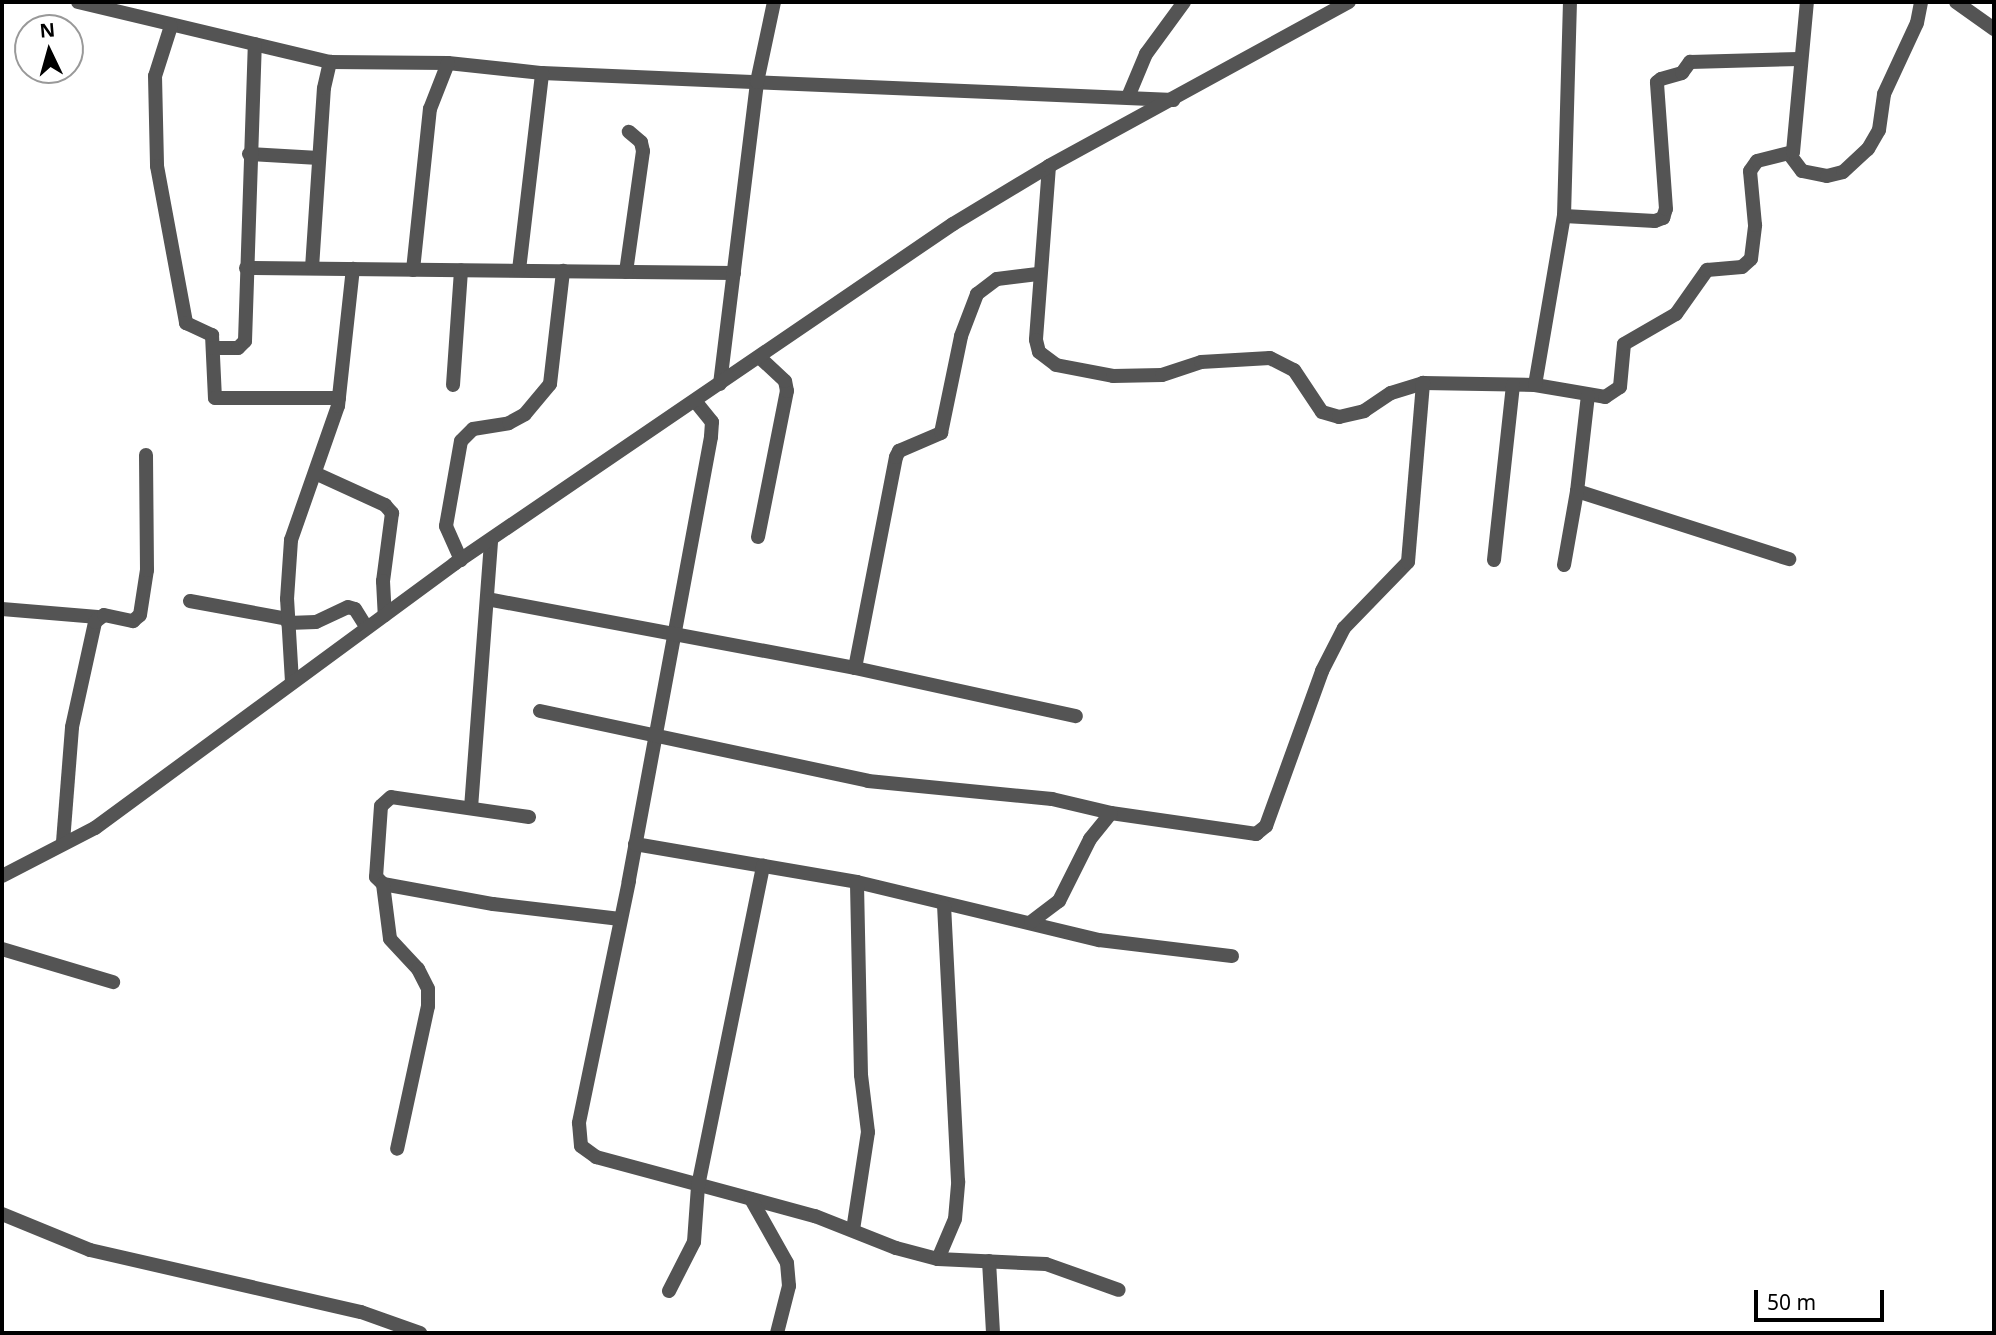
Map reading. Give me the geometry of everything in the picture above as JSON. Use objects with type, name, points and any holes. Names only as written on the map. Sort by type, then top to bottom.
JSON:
[{"type":"street","points":[[78,2],[330,62],[448,63],[542,74],[1174,100]]},
{"type":"street","points":[[720,384],[757,82],[774,2]]},
{"type":"street","points":[[1128,97],[1146,54],[1184,2]]},
{"type":"street","points":[[2,876],[63,842],[95,828],[461,560],[953,224],[1049,166],[1349,2]]},
{"type":"street","points":[[1535,385],[1564,216],[1570,2]]},
{"type":"street","points":[[1807,2],[1790,155],[1802,172],[1827,176],[1843,172],[1868,149],[1879,130],[1884,94],[1917,23],[1921,2]]},
{"type":"street","points":[[1956,2],[1994,29]]},
{"type":"street","points":[[171,26],[155,76],[160,194],[186,323],[210,332],[218,400],[253,396],[339,398]]},
{"type":"street","points":[[213,348],[238,348],[245,341],[249,154],[255,44]]},
{"type":"street","points":[[1564,216],[1655,221],[1663,218],[1666,209],[1657,82],[1661,79],[1682,73],[1690,62],[1799,59]]},
{"type":"street","points":[[312,268],[319,158],[330,62]]},
{"type":"street","points":[[413,270],[430,109],[448,63]]},
{"type":"street","points":[[519,271],[542,74]]},
{"type":"street","points":[[626,272],[643,151],[641,142],[629,132]]},
{"type":"street","points":[[249,154],[319,158]]},
{"type":"street","points":[[1049,166],[1038,274],[1036,340],[1039,352],[1056,365],[1113,376],[1162,375],[1201,362],[1270,358],[1294,370],[1322,412],[1339,417],[1364,411],[1391,393],[1423,383],[1535,385],[1605,397],[1618,392],[1624,344],[1676,314],[1703,273],[1749,263],[1755,225],[1752,165],[1790,155]]},
{"type":"street","points":[[246,268],[734,273]]},
{"type":"street","points":[[292,682],[288,621],[291,540],[317,474],[339,398],[353,269]]},
{"type":"street","points":[[453,384],[461,270]]},
{"type":"street","points":[[461,560],[446,526],[446,509],[461,441],[472,429],[509,423],[525,414],[550,384],[564,271]]},
{"type":"street","points":[[855,668],[895,457],[899,451],[941,433],[964,327],[977,294],[998,279],[1038,274]]},
{"type":"street","points":[[758,537],[787,391],[785,381],[760,358]]},
{"type":"street","points":[[540,711],[912,789],[1052,799],[1111,813],[1248,834],[1266,826],[1322,671],[1344,628],[1408,562],[1423,383]]},
{"type":"street","points":[[1494,560],[1513,385]]},
{"type":"street","points":[[1564,565],[1577,491],[1588,395]]},
{"type":"street","points":[[695,401],[712,422],[711,436],[672,632],[635,844],[579,1123],[581,1146],[596,1157],[751,1199],[853,1230],[896,1248],[939,1259],[1046,1264],[1119,1290]]},
{"type":"street","points":[[2,609],[132,621],[140,615],[147,570],[146,455]]},
{"type":"street","points":[[317,474],[385,505],[392,513],[383,581],[385,615]]},
{"type":"street","points":[[1577,491],[1788,559]]},
{"type":"street","points":[[471,808],[491,540]]},
{"type":"street","points":[[487,599],[855,668],[1076,716]]},
{"type":"street","points":[[190,601],[288,621],[316,622],[348,607],[355,609],[367,628]]},
{"type":"street","points":[[63,842],[72,727],[98,617]]},
{"type":"street","points":[[397,1149],[428,1006],[428,989],[418,969],[390,939],[383,884],[374,868],[384,802],[396,796],[529,817]]},
{"type":"street","points":[[1031,922],[1059,901],[1090,839],[1111,813]]},
{"type":"street","points":[[635,844],[857,883],[944,906],[1031,922],[1099,940],[1232,956]]},
{"type":"street","points":[[670,1291],[694,1242],[698,1186],[763,866]]},
{"type":"street","points":[[853,1230],[868,1132],[861,1075],[857,883]]},
{"type":"street","points":[[383,884],[523,909],[620,919]]},
{"type":"street","points":[[939,1259],[955,1219],[958,1181],[944,906]]},
{"type":"street","points":[[2,949],[113,982]]},
{"type":"street","points":[[751,1199],[787,1263],[789,1286],[777,1333]]},
{"type":"street","points":[[2,1214],[90,1250],[361,1312],[420,1333]]},
{"type":"street","points":[[989,1261],[993,1333]]}]
